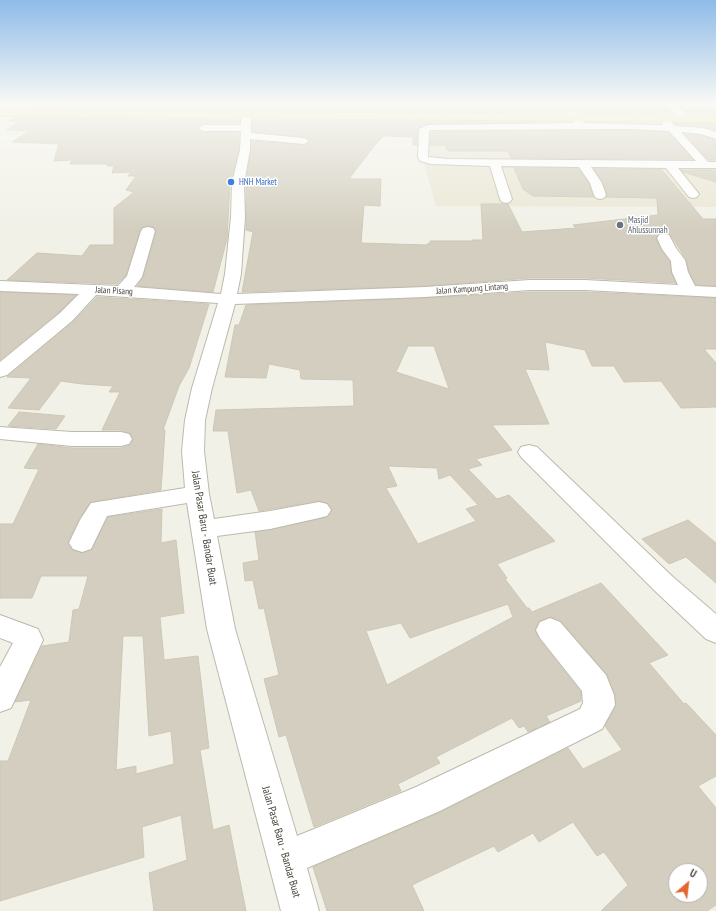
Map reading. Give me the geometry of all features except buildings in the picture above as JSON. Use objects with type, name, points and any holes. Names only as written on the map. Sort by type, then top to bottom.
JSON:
[{"type":"street","name":"Jalan Pasar Baru - Bandar Buat","points":[[244,146],[243,161],[238,183],[238,222],[235,261],[229,299],[202,388],[195,420],[193,451],[196,494],[204,529],[221,629],[300,911]]},
{"type":"street","points":[[423,146],[422,157],[431,161],[712,165]]},
{"type":"street","points":[[695,146],[712,165]]},
{"type":"street","points":[[494,162],[506,199]]},
{"type":"street","points":[[583,164],[596,183],[600,195]]},
{"type":"street","points":[[670,165],[693,194]]},
{"type":"street","points":[[122,291],[134,277],[148,231]]},
{"type":"street","points":[[664,238],[669,249],[678,260],[680,272],[689,291]]},
{"type":"street","name":"Jalan Kampung Lintang","points":[[229,299],[425,292],[530,285],[585,285],[716,292]]},
{"type":"street","name":"Jalan Pisang","points":[[0,286],[122,291],[229,299]]},
{"type":"street","points":[[0,371],[66,318],[92,290]]},
{"type":"street","points":[[0,433],[72,438],[121,438]]},
{"type":"street","points":[[529,452],[658,578],[716,631]]},
{"type":"street","points":[[82,543],[92,520],[99,509],[196,494]]},
{"type":"street","points":[[204,529],[270,520],[319,510]]},
{"type":"street","points":[[0,626],[28,637],[29,640],[0,698]]},
{"type":"street","points":[[285,859],[428,799],[591,719],[599,705],[595,684],[550,630]]},
{"type":"shaded area","points":[[419,146],[716,146],[716,207],[436,206]]},
{"type":"place","name":"HNH Market","points":[[231,182]]},
{"type":"place","name":"Masjid Ahlussunnah","points":[[620,225]]}]
